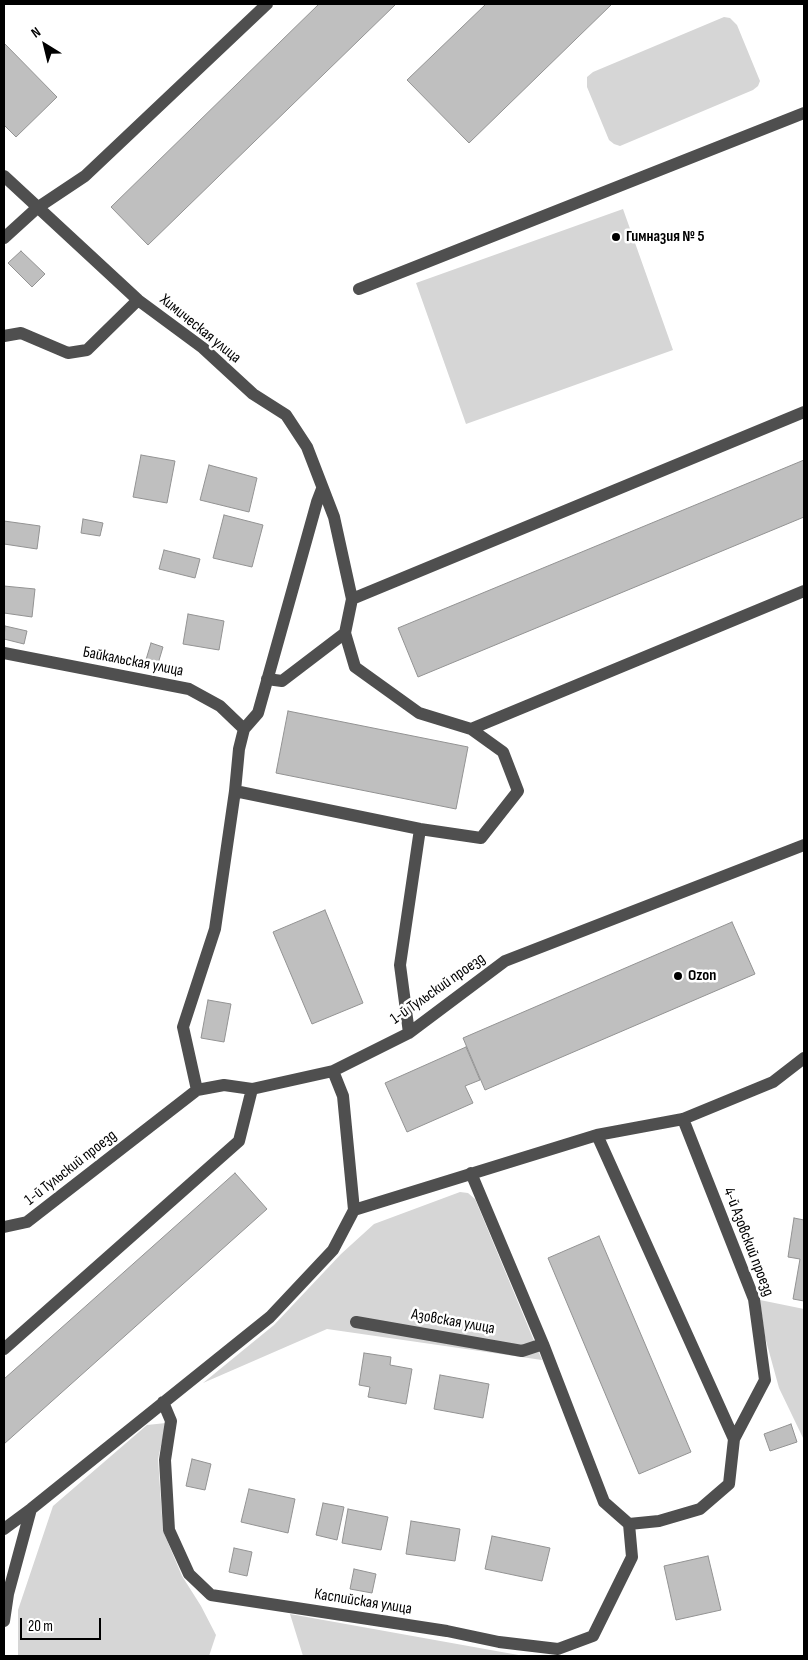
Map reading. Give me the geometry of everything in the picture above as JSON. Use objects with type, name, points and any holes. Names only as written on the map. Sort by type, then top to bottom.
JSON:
[{"type":"street","points":[[4,238],[37,208],[85,176],[267,4]]},
{"type":"street","points":[[359,289],[804,113]]},
{"type":"street","name":"Химическая улица","points":[[4,176],[138,300],[203,348],[253,394],[286,415],[307,447],[334,517],[352,599]]},
{"type":"street","points":[[4,336],[21,333],[68,353],[87,350],[138,300]]},
{"type":"street","points":[[234,791],[420,829],[481,838],[518,791],[502,752],[471,729],[419,713],[355,667],[345,633],[352,599],[804,412]]},
{"type":"street","points":[[197,1090],[183,1026],[215,929],[238,749],[244,729],[258,713],[266,679],[322,489]]},
{"type":"street","points":[[471,729],[804,590]]},
{"type":"street","points":[[266,679],[282,681],[345,633]]},
{"type":"street","name":"Байкальская улица","points":[[4,653],[189,689],[220,706],[244,729]]},
{"type":"street","points":[[409,1033],[400,965],[420,829]]},
{"type":"street","name":"1-й Тульский проезд","points":[[4,1227],[27,1222],[197,1090],[224,1085],[252,1089],[333,1071],[409,1033],[505,961],[804,845]]},
{"type":"street","points":[[354,1210],[597,1134],[683,1119],[773,1082],[804,1058]]},
{"type":"street","points":[[4,1529],[270,1317],[334,1250],[354,1210],[343,1096],[333,1071]]},
{"type":"street","points":[[4,1349],[239,1141],[252,1089]]},
{"type":"street","name":"4-й Азовский проезд","points":[[683,1119],[754,1299],[766,1380],[734,1439]]},
{"type":"street","points":[[471,1173],[543,1344],[604,1502],[629,1524],[659,1521],[700,1509],[729,1484],[734,1439],[597,1134]]},
{"type":"street","name":"Азовская улица","points":[[356,1322],[522,1351],[543,1344]]},
{"type":"street","name":"Каспийская улица","points":[[163,1402],[171,1420],[165,1460],[169,1530],[189,1574],[211,1595],[447,1631],[499,1642],[558,1649],[593,1636],[632,1557],[629,1524]]},
{"type":"street","points":[[4,1621],[8,1594],[30,1509]]},
{"type":"shaded area","points":[[724,17],[730,18],[737,25],[760,81],[758,86],[753,90],[620,146],[609,140],[587,87],[587,77],[593,72]]},
{"type":"shaded area","points":[[623,209],[673,350],[466,424],[416,283]]},
{"type":"shaded area","points":[[460,1192],[468,1193],[475,1199],[542,1360],[327,1329],[203,1383],[274,1325],[341,1254],[374,1224]]},
{"type":"shaded area","points":[[760,1300],[804,1309],[804,1440],[779,1388],[765,1337]]},
{"type":"shaded area","points":[[166,1423],[158,1459],[163,1531],[182,1576],[216,1635],[209,1656],[18,1656],[18,1610],[53,1506],[147,1425]]},
{"type":"shaded area","points":[[290,1614],[524,1656],[303,1656]]},
{"type":"building","points":[[319,4],[396,4],[148,245],[111,207]]},
{"type":"building","points":[[486,4],[612,4],[469,143],[407,80]]},
{"type":"building","points":[[4,43],[57,97],[16,137],[4,125]]},
{"type":"building","points":[[21,251],[45,274],[32,287],[8,263]]},
{"type":"building","points":[[141,455],[175,461],[167,503],[133,497]]},
{"type":"building","points":[[804,460],[804,517],[418,677],[398,628]]},
{"type":"building","points":[[209,465],[257,478],[249,512],[200,500]]},
{"type":"building","points":[[224,515],[263,525],[252,567],[213,558]]},
{"type":"building","points":[[83,519],[103,523],[100,536],[81,533]]},
{"type":"building","points":[[4,521],[40,526],[37,549],[4,544]]},
{"type":"building","points":[[164,550],[200,559],[195,578],[159,569]]},
{"type":"building","points":[[4,586],[35,589],[32,617],[4,613]]},
{"type":"building","points":[[188,614],[224,621],[219,650],[183,644]]},
{"type":"building","points":[[5,626],[27,631],[24,644],[4,639]]},
{"type":"building","points":[[151,643],[163,647],[157,667],[145,663]]},
{"type":"building","points":[[288,711],[468,747],[456,809],[276,773]]},
{"type":"building","points":[[325,910],[363,1003],[312,1024],[273,932]]},
{"type":"building","points":[[732,922],[755,974],[485,1090],[463,1038]]},
{"type":"building","points":[[208,1000],[231,1004],[224,1042],[201,1038]]},
{"type":"building","points":[[466,1047],[480,1080],[465,1086],[473,1103],[407,1132],[385,1083]]},
{"type":"building","points":[[235,1173],[267,1209],[4,1444],[4,1379]]},
{"type":"building","points":[[794,1218],[804,1220],[804,1301],[793,1299],[800,1259],[788,1257]]},
{"type":"building","points":[[599,1236],[691,1452],[639,1474],[548,1258]]},
{"type":"building","points":[[364,1353],[391,1357],[390,1365],[412,1369],[406,1404],[368,1397],[370,1387],[359,1385]]},
{"type":"building","points":[[440,1375],[489,1384],[483,1418],[434,1409]]},
{"type":"building","points":[[791,1424],[797,1442],[770,1451],[764,1434]]},
{"type":"building","points":[[192,1459],[211,1464],[205,1490],[186,1486]]},
{"type":"building","points":[[249,1489],[295,1499],[288,1533],[241,1522]]},
{"type":"building","points":[[323,1503],[344,1507],[337,1540],[316,1535]]},
{"type":"building","points":[[348,1509],[388,1517],[381,1550],[342,1543]]},
{"type":"building","points":[[411,1521],[460,1529],[455,1561],[406,1554]]},
{"type":"building","points":[[492,1536],[550,1548],[542,1581],[485,1569]]},
{"type":"building","points":[[234,1548],[252,1552],[247,1576],[229,1572]]},
{"type":"building","points":[[708,1556],[721,1610],[676,1620],[664,1566]]},
{"type":"building","points":[[354,1569],[376,1574],[372,1593],[350,1589]]},
{"type":"place","name":"Гимназия № 5","points":[[616,237]]},
{"type":"place","name":"Ozon","points":[[678,976]]}]
